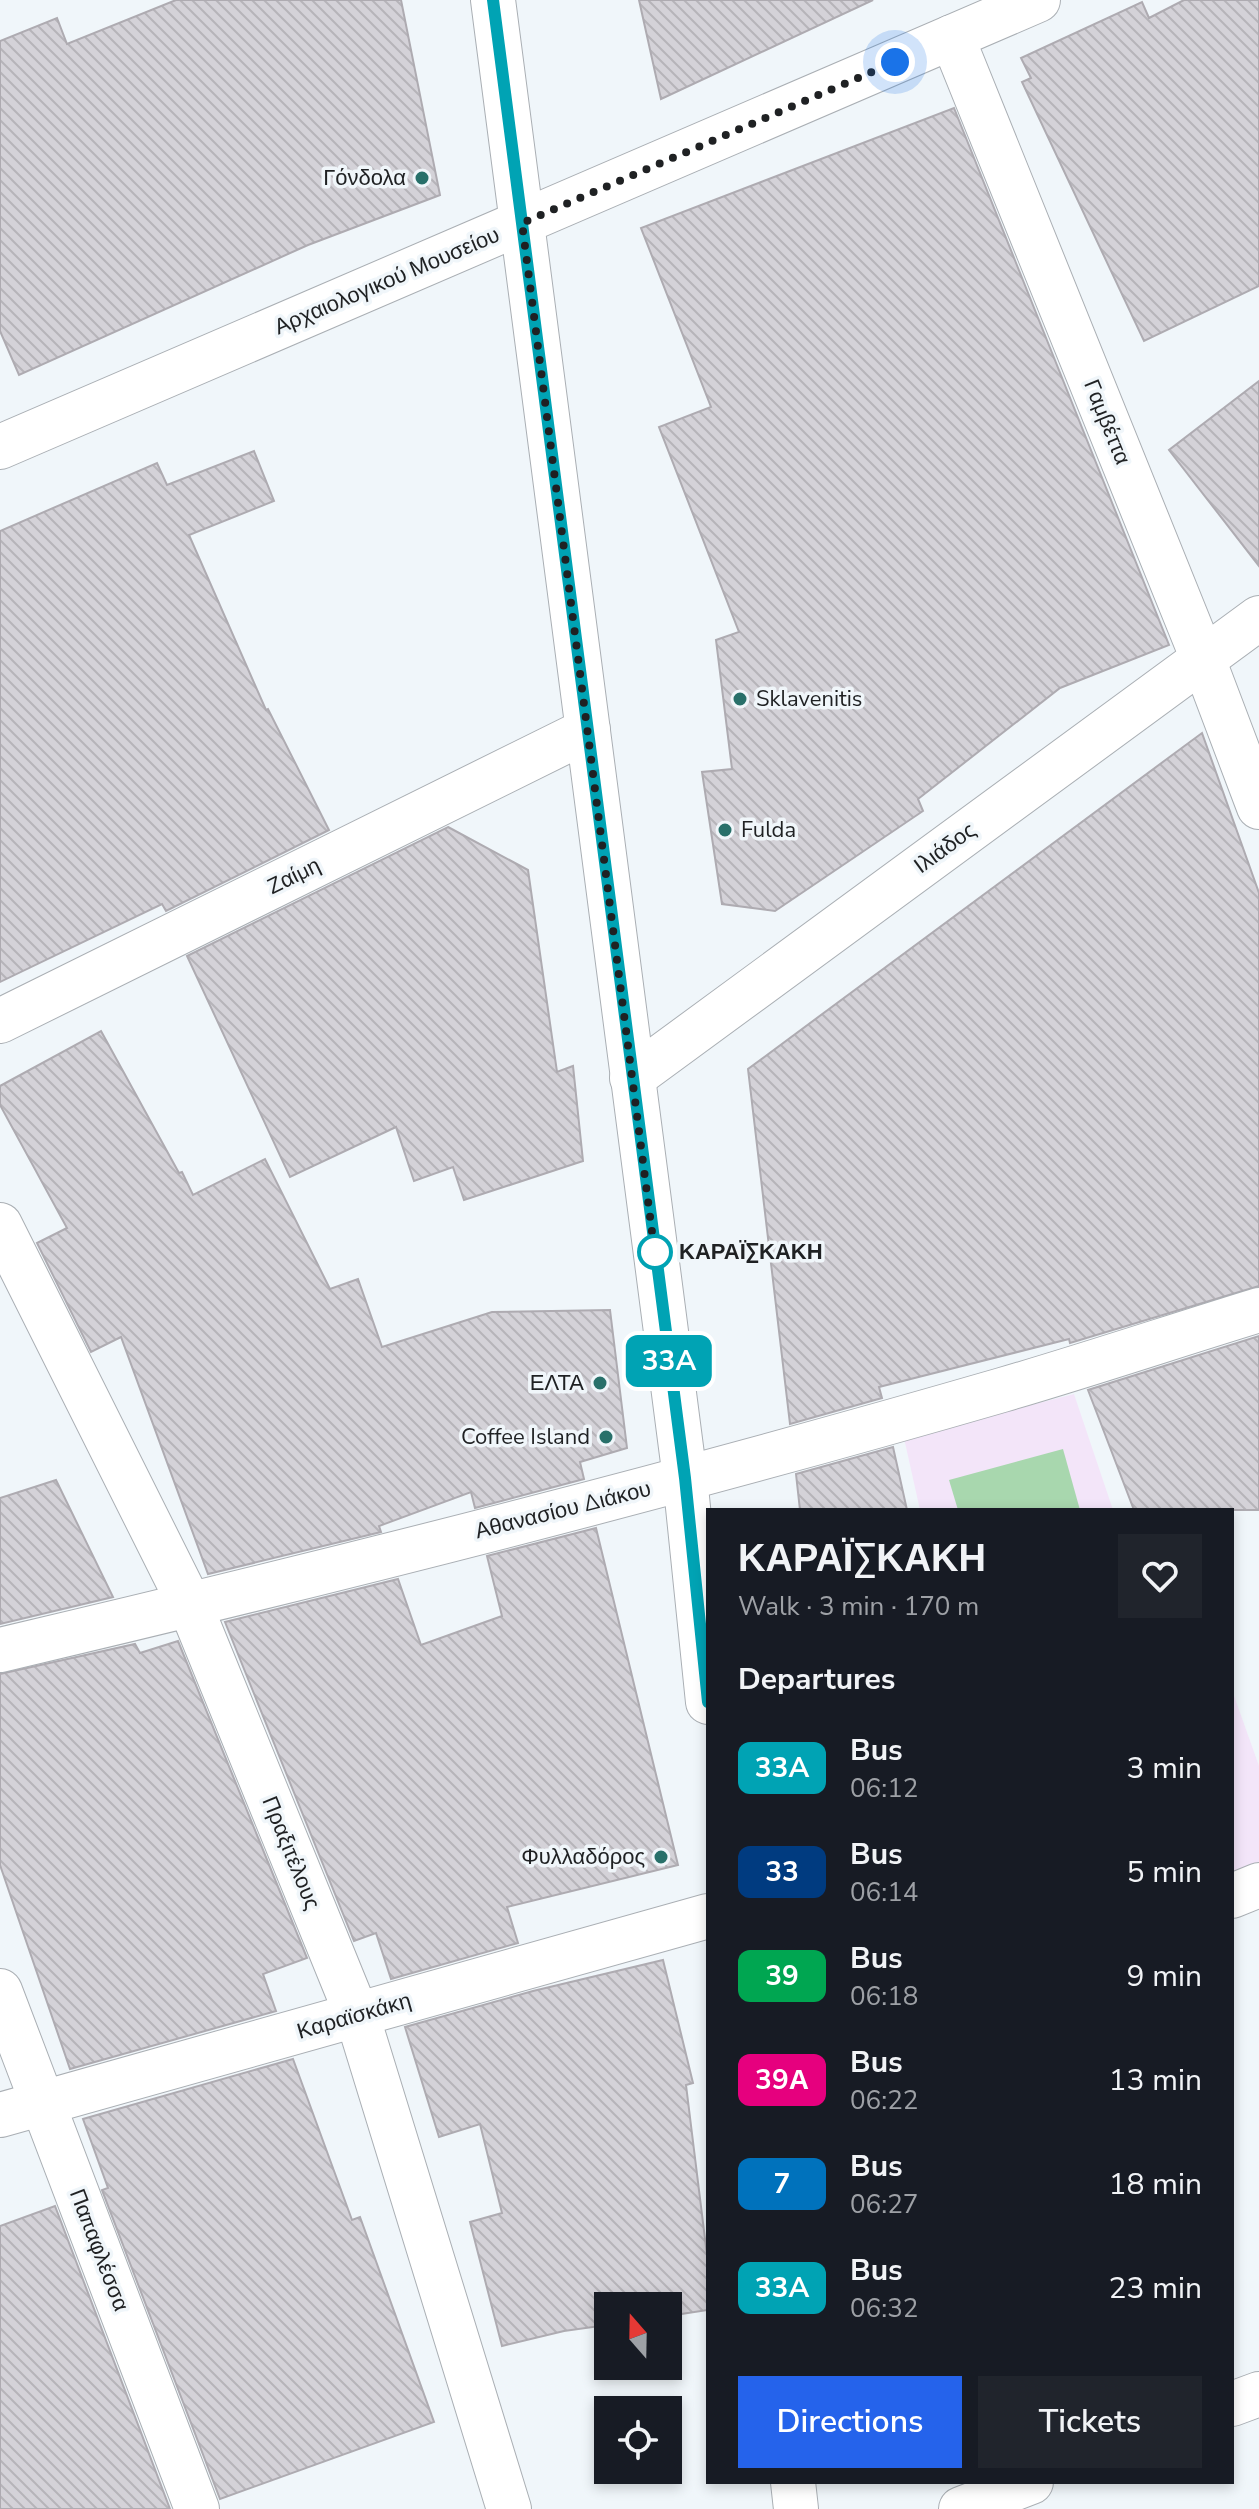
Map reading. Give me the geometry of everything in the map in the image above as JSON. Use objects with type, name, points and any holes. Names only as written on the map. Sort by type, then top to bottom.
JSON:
[{"type":"street","points":[[493,0],[685,1478],[706,1683]]},
{"type":"street","name":"Αρχαιολογικού Μουσείου","points":[[3,438],[522,223],[1038,0]]},
{"type":"street","name":"Γαμβέττα","points":[[952,37],[1203,659],[1259,807]]},
{"type":"street","name":"Ιλιάδος","points":[[632,1078],[1259,618]]},
{"type":"street","name":"Ζαίμη","points":[[0,1021],[588,730]]},
{"type":"street","name":"Πραξιτέλους","points":[[0,1225],[190,1605],[357,2015],[509,2509]]},
{"type":"street","name":"Αθανασίου Διάκου","points":[[0,1650],[190,1605],[685,1478],[1004,1389],[1259,1310]]},
{"type":"street","points":[[1234,1895],[1259,1885]]},
{"type":"street","name":"Καραϊσκάκη","points":[[0,2115],[706,1917]]},
{"type":"street","name":"Παπαφλέσσα","points":[[0,1991],[197,2509]]},
{"type":"street","points":[[1234,2403],[1259,2394]]},
{"type":"street","points":[[793,2484],[796,2509]]},
{"type":"street","points":[[961,2509],[1026,2484]]},
{"type":"shaded area","points":[[1074,1394],[1112,1508],[920,1508],[904,1438]]},
{"type":"shaded area","points":[[1234,1696],[1259,1766],[1259,1874],[1234,1883]]},
{"type":"green space","points":[[1063,1449],[1079,1508],[957,1508],[949,1480]]},
{"type":"building","points":[[176,0],[401,0],[440,195],[308,245],[19,375],[0,331],[0,41],[57,18],[67,44]]},
{"type":"building","points":[[639,0],[873,0],[661,99]]},
{"type":"building","points":[[1184,0],[1259,0],[1259,286],[1144,341],[1022,82],[1031,78],[1021,58],[1142,2],[1149,18]]},
{"type":"building","points":[[954,108],[1169,645],[1060,688],[918,799],[923,811],[775,911],[722,904],[702,772],[732,769],[716,640],[739,632],[659,427],[711,407],[641,228]]},
{"type":"building","points":[[1259,381],[1259,566],[1169,450]]},
{"type":"building","points":[[254,451],[274,501],[189,535],[266,710],[329,830],[166,911],[162,904],[0,982],[0,531],[157,463],[167,485]]},
{"type":"building","points":[[1202,733],[1259,893],[1259,1286],[1070,1343],[1069,1339],[879,1387],[882,1398],[790,1424],[748,1069]]},
{"type":"building","points":[[448,827],[528,870],[557,1072],[573,1066],[583,1161],[464,1200],[453,1167],[414,1181],[396,1127],[290,1177],[187,956]]},
{"type":"building","points":[[101,1031],[193,1195],[265,1159],[330,1289],[358,1279],[382,1347],[492,1312],[610,1310],[627,1448],[580,1462],[584,1479],[475,1508],[471,1492],[379,1526],[381,1532],[208,1574],[121,1337],[91,1352],[37,1243],[67,1228],[0,1105],[0,1086]]},
{"type":"building","points":[[1259,1336],[1259,1510],[1133,1508],[1088,1390]]},
{"type":"building","points":[[893,1447],[907,1508],[800,1508],[796,1474]]},
{"type":"building","points":[[56,1480],[113,1597],[0,1624],[0,1498]]},
{"type":"building","points":[[596,1528],[678,1865],[507,1907],[518,1943],[391,1979],[376,1933],[354,1941],[225,1622],[398,1579],[421,1645],[502,1616],[487,1556]]},
{"type":"building","points":[[178,1641],[307,1958],[263,1974],[276,2011],[70,2069],[0,1865],[0,1674],[135,1644],[140,1653]]},
{"type":"building","points":[[663,1960],[693,2083],[686,2085],[706,2247],[706,2310],[682,2314],[682,2292],[594,2292],[594,2327],[502,2346],[470,2222],[502,2213],[480,2124],[439,2137],[405,2027],[533,1991]]},
{"type":"building","points":[[293,2059],[352,2220],[360,2217],[434,2422],[220,2499],[102,2190],[108,2188],[83,2119]]},
{"type":"building","points":[[55,2206],[170,2509],[0,2509],[0,2226]]},
{"type":"bus line","name":"33A","points":[[493,0],[685,1478],[706,1683]]},
{"type":"place","name":"Γόνδολα","points":[[422,178]]},
{"type":"place","name":"Sklavenitis","points":[[740,699]]},
{"type":"place","name":"Fulda","points":[[725,830]]},
{"type":"place","name":"ΚΑΡΑΪΣΚΑΚΗ","points":[[655,1252]]},
{"type":"place","name":"ΕΛΤΑ","points":[[600,1383]]},
{"type":"place","name":"Coffee Island","points":[[606,1437]]},
{"type":"place","name":"Φυλλαδόρος","points":[[661,1857]]},
{"type":"route","points":[[655,1252],[656,1263],[522,223],[895,62]]}]
